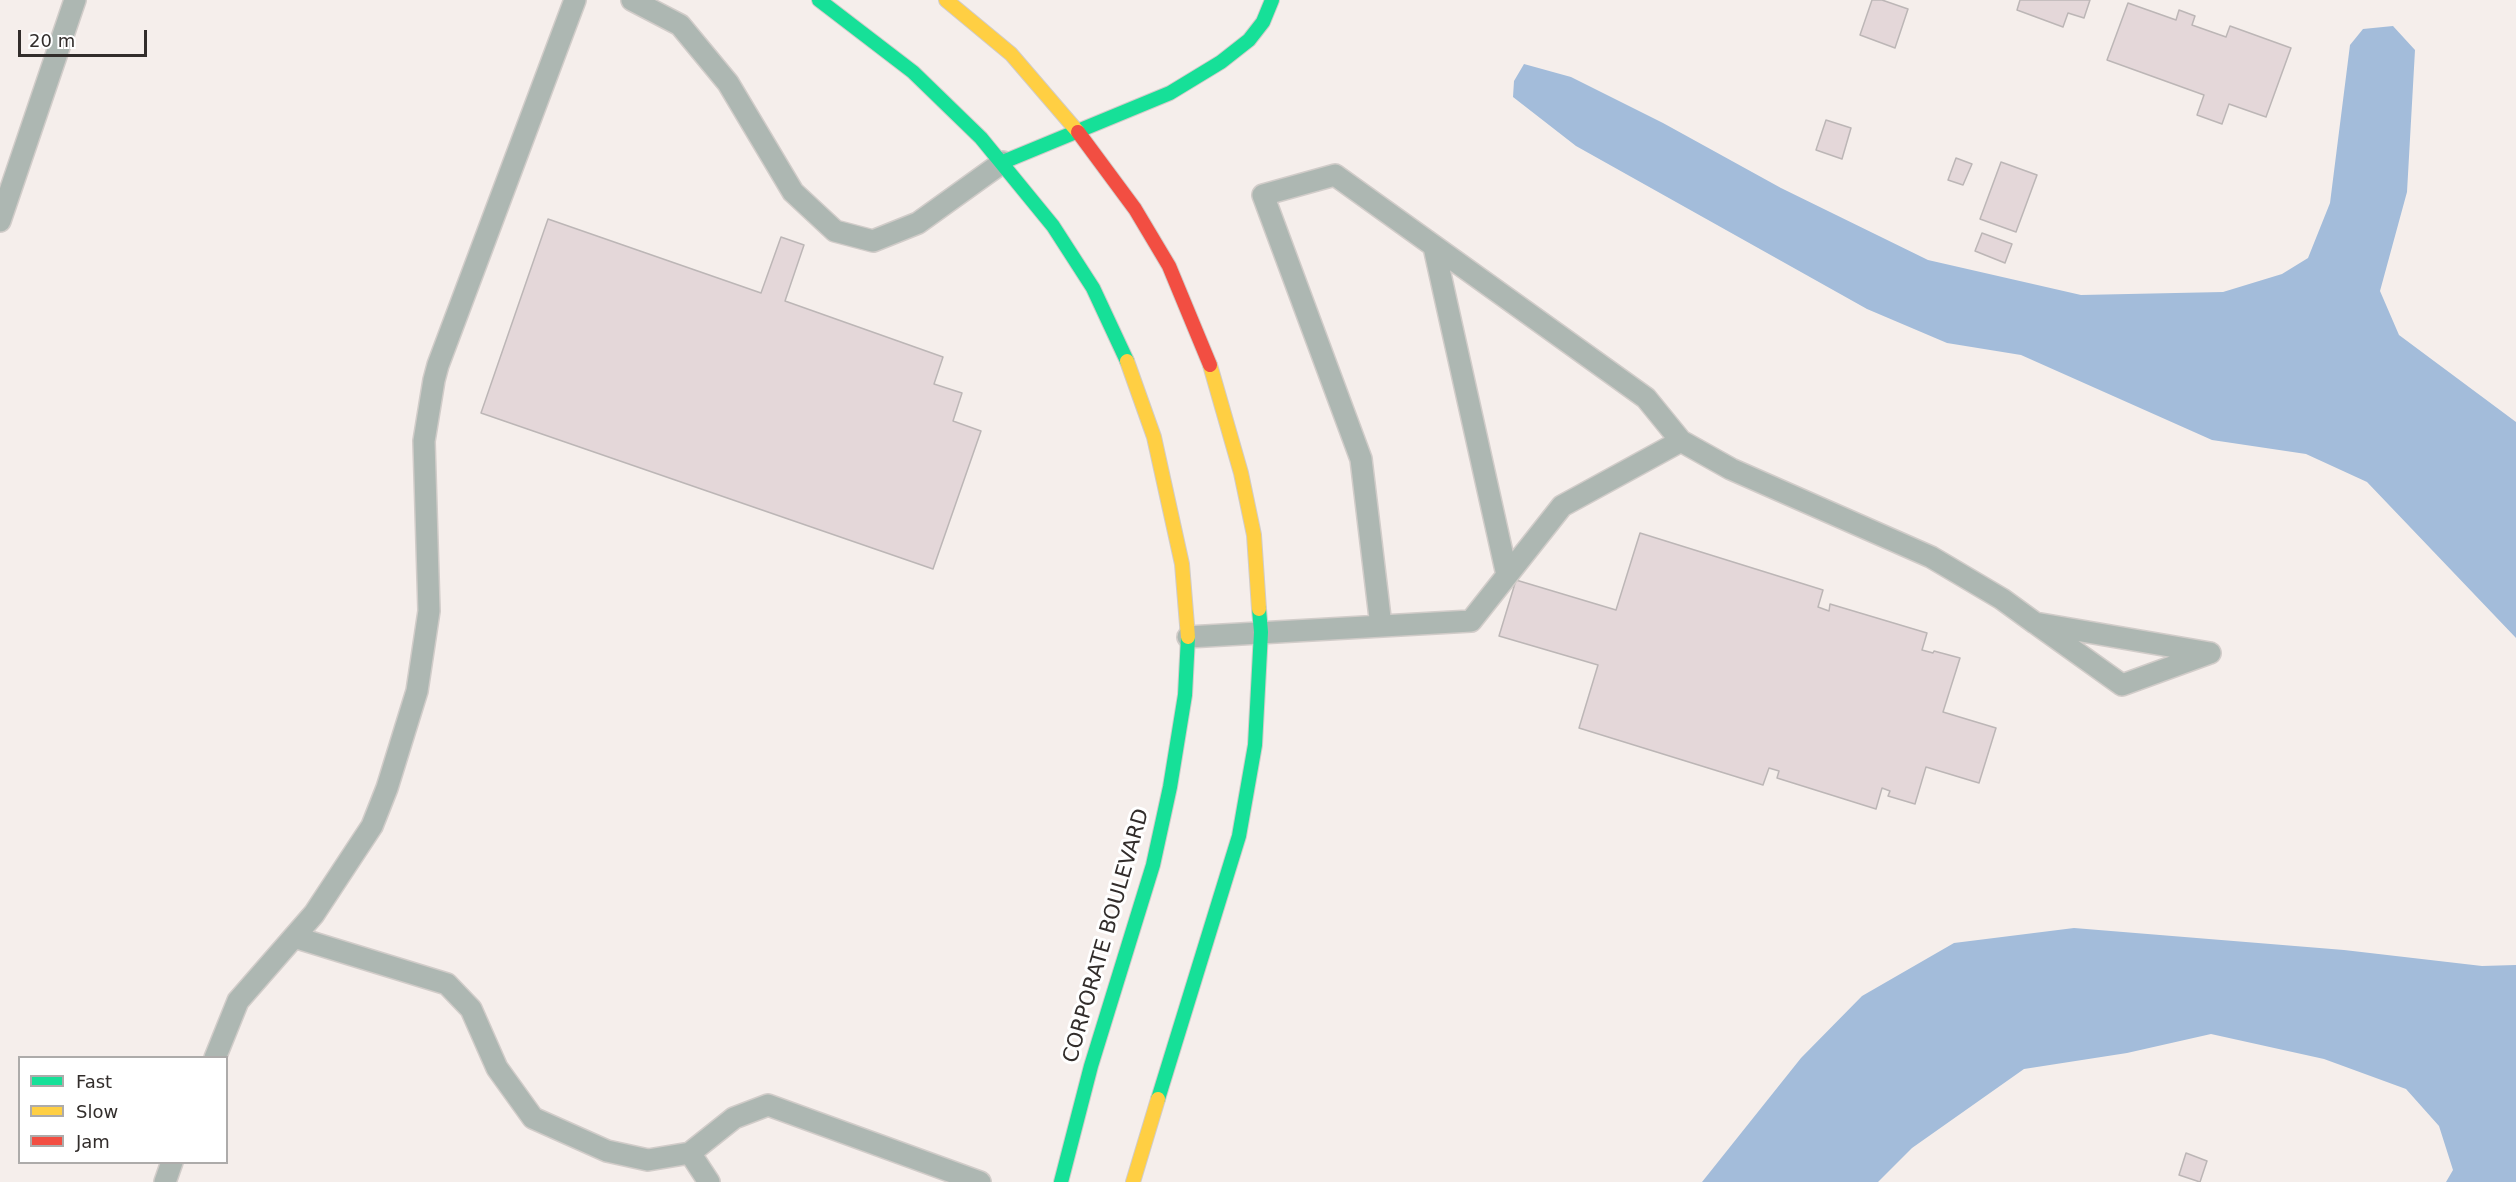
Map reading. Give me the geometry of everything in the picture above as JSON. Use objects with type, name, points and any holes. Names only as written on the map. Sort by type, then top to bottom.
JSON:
[{"type":"street","name":"CORPORATE BOULEVARD","points":[[819,0],[913,72],[1003,162],[1053,226],[1093,288],[1131,369],[1154,437],[1182,564],[1188,637],[1185,695],[1170,787],[1153,865],[1091,1066],[1061,1182]]},
{"type":"street","points":[[946,0],[1011,54],[1077,130],[1135,209],[1169,266],[1210,368],[1241,473],[1254,535],[1261,632],[1256,745],[1239,836],[1133,1182]]},
{"type":"street","points":[[1003,162],[1170,93],[1221,62],[1249,40],[1263,22],[1272,0]]},
{"type":"lane","points":[[0,221],[75,0]]},
{"type":"lane","points":[[216,1056],[238,1001],[314,914],[372,826],[387,788],[417,690],[429,611],[424,441],[434,380],[575,0]]},
{"type":"lane","points":[[632,0],[680,25],[728,83],[793,192],[835,231],[873,241],[918,223],[1003,162]]},
{"type":"lane","points":[[1381,626],[1361,459],[1263,195],[1335,175],[1646,398],[1681,441],[1731,469],[1931,557],[2002,599],[2035,623],[2122,686],[2210,653],[2035,623]]},
{"type":"lane","points":[[1434,247],[1507,575]]},
{"type":"lane","points":[[1188,637],[1471,621],[1562,506],[1681,441]]},
{"type":"lane","points":[[294,937],[447,984],[471,1009],[497,1068],[532,1118],[607,1151],[648,1160],[690,1153],[734,1118],[768,1105],[934,1174],[980,1182]]},
{"type":"lane","points":[[690,1153],[709,1182]]},
{"type":"lane","points":[[165,1182],[171,1164]]},
{"type":"water","points":[[2393,26],[2415,50],[2407,192],[2380,291],[2399,335],[2516,422],[2516,638],[2367,482],[2306,454],[2212,440],[2021,355],[1947,343],[1867,309],[1576,146],[1513,97],[1514,81],[1524,64],[1571,77],[1663,123],[1781,188],[1928,260],[2081,295],[2223,292],[2282,274],[2308,258],[2330,203],[2350,45],[2363,29]]},
{"type":"water","points":[[2074,928],[2344,950],[2482,966],[2516,965],[2516,1182],[2446,1182],[2453,1170],[2439,1126],[2406,1089],[2324,1059],[2211,1034],[2127,1053],[2024,1069],[1912,1148],[1878,1182],[1702,1182],[1801,1058],[1862,996],[1954,943]]},
{"type":"building","points":[[1872,0],[1882,0],[1908,9],[1895,48],[1860,35]]},
{"type":"building","points":[[2020,0],[2090,0],[2084,18],[2068,13],[2063,27],[2017,10]]},
{"type":"building","points":[[2128,3],[2176,20],[2179,10],[2195,16],[2192,25],[2226,37],[2230,26],[2291,48],[2266,117],[2229,104],[2222,124],[2197,115],[2204,95],[2107,60]]},
{"type":"building","points":[[1826,120],[1851,128],[1842,159],[1816,150]]},
{"type":"building","points":[[1956,158],[1972,164],[1963,185],[1948,180]]},
{"type":"building","points":[[2001,162],[2037,175],[2016,232],[1980,219]]},
{"type":"building","points":[[548,219],[761,293],[781,237],[804,245],[785,301],[943,357],[934,384],[962,393],[953,421],[981,431],[933,569],[481,413]]},
{"type":"building","points":[[1982,233],[2012,244],[2005,263],[1975,251]]},
{"type":"building","points":[[1640,533],[1823,590],[1818,607],[1829,611],[1830,604],[1927,633],[1922,650],[1960,658],[1943,712],[1996,728],[1979,783],[1926,767],[1915,804],[1888,796],[1890,791],[1882,788],[1876,809],[1777,778],[1779,771],[1769,768],[1763,785],[1579,728],[1598,665],[1499,636],[1516,580],[1616,610]]},
{"type":"building","points":[[2186,1153],[2207,1161],[2200,1182],[2179,1175]]},
{"type":"traffic: fast","points":[[819,0],[913,72],[981,138],[1053,226],[1093,288],[1127,361]]},
{"type":"traffic: fast","points":[[1003,162],[1170,93],[1221,62],[1249,40],[1263,22],[1272,0]]},
{"type":"traffic: fast","points":[[1158,1099],[1239,836],[1255,745],[1261,632],[1259,609]]},
{"type":"traffic: fast","points":[[1061,1182],[1091,1066],[1153,865],[1170,787],[1185,695],[1188,637]]},
{"type":"traffic: slow","points":[[946,0],[1011,54],[1078,132]]},
{"type":"traffic: slow","points":[[1127,361],[1154,437],[1182,564],[1188,637]]},
{"type":"traffic: slow","points":[[1210,365],[1241,473],[1254,535],[1259,609]]},
{"type":"traffic: slow","points":[[1133,1182],[1158,1099]]},
{"type":"traffic: jam","points":[[1078,132],[1135,209],[1169,266],[1210,365]]}]
